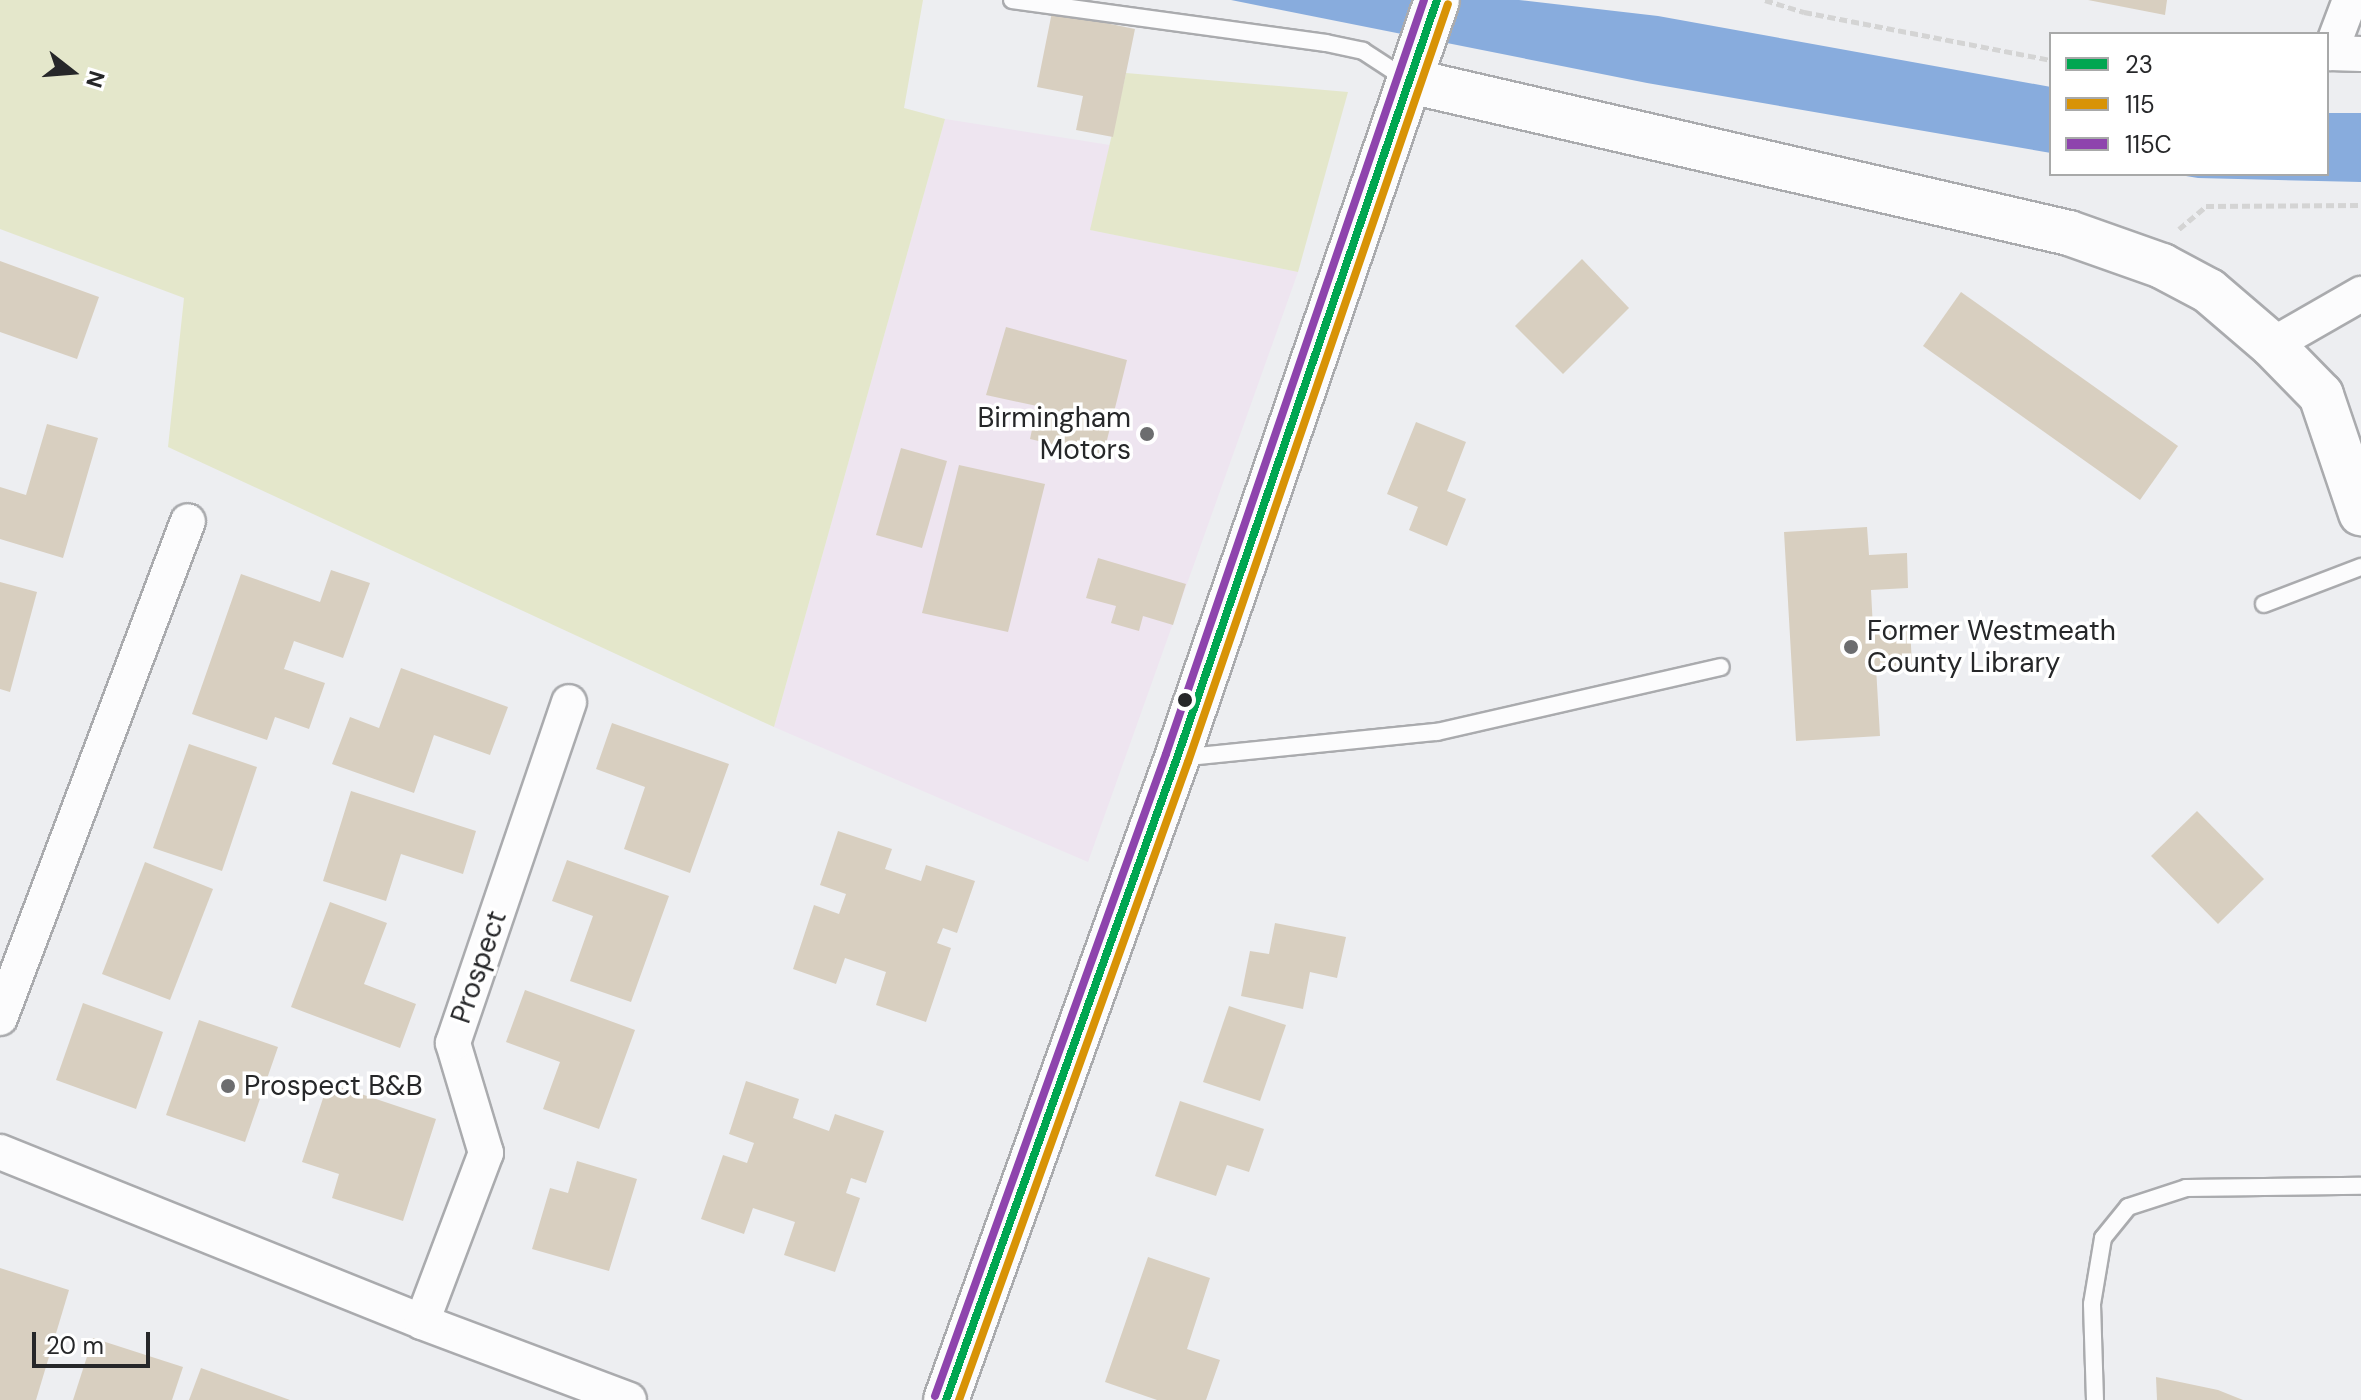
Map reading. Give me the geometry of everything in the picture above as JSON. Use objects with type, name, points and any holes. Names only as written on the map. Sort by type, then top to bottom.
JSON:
[{"type":"main road","points":[[946,1400],[1177,758],[1431,20]]},
{"type":"main road","points":[[1410,81],[2069,233],[2162,266],[2209,291],[2272,345],[2321,395],[2361,513]]},
{"type":"street","points":[[2350,0],[2330,53],[2361,54]]},
{"type":"street","points":[[2272,345],[2361,294]]},
{"type":"street","points":[[0,1018],[188,521]]},
{"type":"street","name":"Prospect","points":[[422,1322],[486,1153],[453,1043],[569,702]]},
{"type":"street","points":[[0,1152],[422,1322],[629,1400]]},
{"type":"lane","points":[[1012,0],[1351,48],[1363,51],[1410,81]]},
{"type":"lane","points":[[2264,604],[2361,567]]},
{"type":"lane","points":[[1177,758],[1437,732],[1721,667]]},
{"type":"lane","points":[[2095,1400],[2092,1304],[2103,1238],[2128,1207],[2186,1188],[2361,1186]]},
{"type":"path","points":[[1765,0],[1804,12],[2049,60]]},
{"type":"path","points":[[2162,266],[2179,229],[2206,206],[2361,205]]},
{"type":"shaded area","points":[[945,119],[1110,145],[1091,230],[1298,272],[1088,862],[774,727]]},
{"type":"green space","points":[[0,0],[923,0],[904,108],[945,119],[774,727],[168,447],[184,298],[0,229]]},
{"type":"green space","points":[[1126,73],[1348,92],[1298,272],[1090,230]]},
{"type":"water","points":[[1231,0],[1519,0],[1658,16],[2049,87],[2049,153],[1647,83]]},
{"type":"water","points":[[2329,113],[2361,113],[2361,182],[2186,176],[2329,176]]},
{"type":"building","points":[[2088,0],[2167,0],[2165,15]]},
{"type":"building","points":[[1052,12],[1135,29],[1113,137],[1076,130],[1083,96],[1037,87]]},
{"type":"building","points":[[1582,259],[1629,308],[1563,374],[1515,326]]},
{"type":"building","points":[[0,261],[99,297],[77,359],[0,332]]},
{"type":"building","points":[[1961,292],[2178,446],[2140,500],[1923,346]]},
{"type":"building","points":[[1006,327],[1127,360],[1103,456],[1030,439],[1037,406],[986,395]]},
{"type":"building","points":[[1416,422],[1466,442],[1447,491],[1466,499],[1447,546],[1409,530],[1418,507],[1387,494]]},
{"type":"building","points":[[47,424],[98,438],[63,558],[0,539],[0,487],[26,495]]},
{"type":"building","points":[[901,448],[947,461],[922,548],[876,535]]},
{"type":"building","points":[[959,465],[1045,484],[1008,632],[922,613]]},
{"type":"building","name":"Former Westmeath County Library","points":[[1867,527],[1869,555],[1907,553],[1908,588],[1871,590],[1873,629],[1910,627],[1912,665],[1876,667],[1880,736],[1796,741],[1784,532]]},
{"type":"building","points":[[1098,558],[1186,584],[1173,625],[1143,616],[1139,631],[1111,623],[1116,606],[1086,598]]},
{"type":"building","points":[[331,570],[370,583],[343,658],[294,641],[284,669],[325,683],[309,729],[275,717],[267,740],[192,714],[241,574],[320,602]]},
{"type":"building","points":[[0,582],[37,592],[10,692],[0,689]]},
{"type":"building","points":[[401,668],[508,707],[490,755],[434,735],[414,793],[332,764],[350,717],[379,728]]},
{"type":"building","points":[[612,723],[729,764],[690,873],[624,849],[645,787],[596,769]]},
{"type":"building","points":[[189,744],[257,767],[222,871],[153,848]]},
{"type":"building","points":[[351,791],[476,831],[463,874],[401,854],[386,901],[323,881]]},
{"type":"building","points":[[2197,811],[2264,879],[2218,924],[2151,856]]},
{"type":"building","points":[[838,831],[892,849],[885,869],[921,881],[926,865],[975,881],[957,933],[943,928],[937,943],[951,948],[926,1022],[876,1005],[886,972],[845,958],[836,984],[793,969],[814,905],[839,914],[846,894],[820,885]]},
{"type":"building","points":[[567,860],[669,896],[631,1002],[570,981],[593,916],[552,901]]},
{"type":"building","points":[[145,862],[213,889],[170,1000],[102,974]]},
{"type":"building","points":[[330,902],[387,923],[364,984],[416,1004],[400,1048],[291,1007]]},
{"type":"building","points":[[1275,923],[1346,937],[1337,978],[1310,972],[1303,1009],[1241,996],[1250,951],[1269,954]]},
{"type":"building","points":[[525,990],[635,1030],[599,1129],[543,1109],[560,1062],[506,1042]]},
{"type":"building","points":[[83,1003],[163,1032],[136,1109],[56,1080]]},
{"type":"building","points":[[1229,1006],[1286,1025],[1260,1101],[1203,1082]]},
{"type":"building","points":[[199,1020],[278,1047],[245,1142],[166,1115]]},
{"type":"building","points":[[746,1081],[799,1099],[793,1118],[829,1131],[835,1114],[884,1131],[866,1183],[851,1178],[846,1193],[860,1198],[835,1272],[784,1255],[795,1222],[753,1208],[744,1234],[701,1219],[723,1155],[747,1163],[754,1143],[729,1134]]},
{"type":"building","points":[[328,1083],[436,1119],[403,1221],[332,1198],[339,1174],[302,1162]]},
{"type":"building","points":[[1180,1101],[1264,1129],[1249,1172],[1227,1165],[1216,1196],[1155,1176]]},
{"type":"building","points":[[577,1161],[637,1179],[609,1271],[532,1249],[550,1188],[568,1193]]},
{"type":"building","points":[[1148,1257],[1210,1278],[1187,1349],[1220,1360],[1206,1400],[1157,1400],[1105,1382]]},
{"type":"building","points":[[0,1268],[69,1290],[36,1400],[0,1400]]},
{"type":"building","points":[[93,1338],[183,1367],[172,1400],[73,1400]]},
{"type":"building","points":[[201,1368],[290,1400],[189,1400]]},
{"type":"building","points":[[2156,1377],[2218,1390],[2243,1400],[2157,1400]]},
{"type":"transit line","name":"115C","points":[[935,1396],[1166,754],[1424,0]]},
{"type":"transit line","name":"23","points":[[946,1400],[1177,758],[1437,0]]},
{"type":"transit line","name":"115","points":[[959,1400],[1188,762],[1448,4]]},
{"type":"place","name":"Birmingham Motors","points":[[1147,434]]},
{"type":"place","name":"Former Westmeath County Library","points":[[1851,647]]},
{"type":"place","name":"Prospect B&B","points":[[228,1086]]}]
